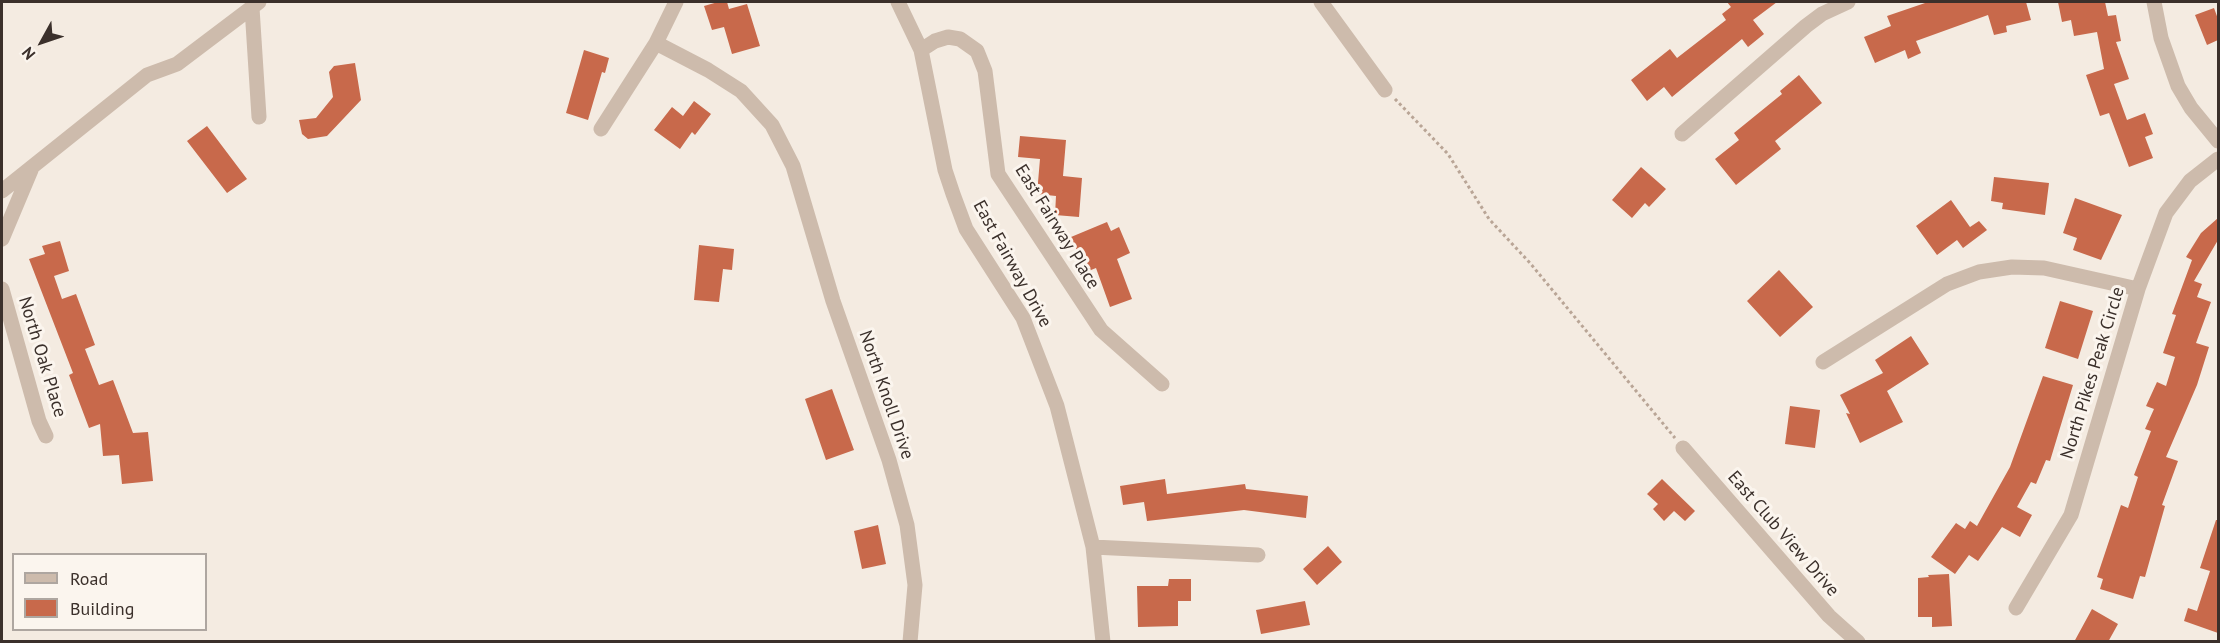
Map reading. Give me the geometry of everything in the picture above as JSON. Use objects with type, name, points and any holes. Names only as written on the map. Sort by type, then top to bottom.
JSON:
[{"type":"street","points":[[601,129],[656,43],[676,2]]},
{"type":"street","name":"East Fairway Drive","points":[[898,2],[921,50],[945,170],[966,229],[1023,318],[1046,370],[1093,547],[1103,642]]},
{"type":"street","points":[[1321,2],[1385,90]]},
{"type":"street","points":[[1682,134],[1806,26],[1822,14],[1848,2]]},
{"type":"street","points":[[2154,2],[2161,38],[2178,86],[2191,108],[2218,141]]},
{"type":"street","points":[[255,5],[259,117]]},
{"type":"street","points":[[2,191],[147,75],[177,64],[255,5]]},
{"type":"street","name":"East Fairway Place","points":[[921,50],[935,41],[948,37],[960,39],[977,51],[985,71],[998,174],[1101,330],[1162,384]]},
{"type":"street","name":"North Knoll Drive","points":[[656,43],[708,69],[741,91],[772,125],[793,166],[833,301],[889,460],[907,525],[915,585],[910,642]]},
{"type":"street","name":"North Pikes Peak Circle","points":[[2016,608],[2071,515],[2138,289],[2166,213],[2190,181],[2218,159]]},
{"type":"street","points":[[2,239],[34,164]]},
{"type":"street","points":[[1823,362],[1947,284],[1979,272],[2012,267],[2044,268],[2138,289]]},
{"type":"street","name":"North Oak Place","points":[[2,289],[39,420],[46,436]]},
{"type":"street","name":"East Club View Drive","points":[[1683,448],[1829,616],[1858,642]]},
{"type":"street","points":[[1093,547],[1258,555]]},
{"type":"path","points":[[1385,90],[1448,154],[1489,219],[1530,263],[1683,448]]},
{"type":"building","points":[[727,2],[729,9],[747,4],[760,46],[732,54],[724,27],[712,30],[704,6]]},
{"type":"building","points":[[1727,2],[1777,2],[1753,20],[1764,34],[1748,47],[1742,39],[1672,97],[1664,87],[1647,101],[1631,80],[1670,49],[1677,58],[1726,20],[1722,14],[1731,7]]},
{"type":"building","points":[[1928,2],[2026,2],[2031,20],[2006,26],[2007,32],[1994,35],[1988,15],[1916,41],[1921,53],[1908,59],[1905,50],[1875,63],[1864,37],[1891,26],[1887,16]]},
{"type":"building","points":[[2058,2],[2105,2],[2108,16],[2116,15],[2121,41],[2116,42],[2129,79],[2114,84],[2127,120],[2145,113],[2153,134],[2145,137],[2153,158],[2129,167],[2109,113],[2100,116],[2086,75],[2104,69],[2097,32],[2074,36],[2071,20],[2062,22]]},
{"type":"building","points":[[2214,8],[2218,19],[2218,40],[2207,45],[2195,15]]},
{"type":"building","points":[[584,50],[609,58],[605,73],[602,72],[588,120],[566,113]]},
{"type":"building","points":[[355,63],[361,100],[327,136],[308,139],[302,134],[299,120],[316,118],[333,97],[329,72],[334,66]]},
{"type":"building","points":[[1799,75],[1822,103],[1775,141],[1781,149],[1736,185],[1715,159],[1739,140],[1734,133],[1782,94],[1780,91]]},
{"type":"building","points":[[694,101],[711,114],[695,135],[692,132],[680,149],[654,130],[672,107],[683,116]]},
{"type":"building","points":[[207,126],[247,179],[227,193],[187,141]]},
{"type":"building","points":[[1020,136],[1066,140],[1063,176],[1082,178],[1079,217],[1055,215],[1056,196],[1037,194],[1040,159],[1018,157]]},
{"type":"building","points":[[1641,167],[1666,189],[1649,207],[1645,203],[1632,218],[1612,200]]},
{"type":"building","points":[[1994,177],[2049,183],[2045,215],[2002,209],[2003,203],[1991,201]]},
{"type":"building","points":[[2075,198],[2122,215],[2101,260],[2073,250],[2077,238],[2063,233]]},
{"type":"building","points":[[1951,200],[1970,227],[1979,221],[1987,230],[1963,248],[1957,240],[1937,255],[1916,226]]},
{"type":"building","points":[[2218,218],[2218,240],[2194,281],[2202,284],[2197,297],[2211,302],[2196,343],[2209,347],[2197,385],[2166,457],[2178,461],[2162,505],[2165,506],[2145,577],[2140,576],[2133,599],[2100,589],[2103,579],[2097,577],[2121,505],[2128,508],[2138,477],[2134,475],[2151,431],[2145,429],[2154,409],[2146,406],[2157,382],[2166,386],[2175,357],[2163,353],[2176,315],[2172,314],[2192,260],[2186,257],[2201,233]]},
{"type":"building","points":[[1107,222],[1111,231],[1119,227],[1130,253],[1117,259],[1132,299],[1110,307],[1096,268],[1086,272],[1071,237]]},
{"type":"building","points":[[60,241],[69,271],[54,276],[62,299],[76,294],[95,345],[85,349],[99,385],[113,380],[133,433],[148,432],[153,481],[122,484],[119,455],[103,456],[100,424],[89,428],[69,375],[73,373],[29,259],[45,254],[42,246]]},
{"type":"building","points":[[699,245],[734,249],[732,270],[723,269],[719,302],[694,300]]},
{"type":"building","points":[[1779,270],[1813,307],[1780,337],[1747,301]]},
{"type":"building","points":[[2060,301],[2093,311],[2078,359],[2045,348]]},
{"type":"building","points":[[1911,336],[1929,364],[1887,391],[1903,422],[1860,443],[1846,413],[1850,414],[1840,395],[1883,373],[1875,360]]},
{"type":"building","points":[[2043,376],[2073,385],[2050,461],[2046,460],[2036,484],[2031,482],[2017,507],[2032,515],[2020,537],[2002,527],[1978,561],[1969,555],[1955,574],[1931,557],[1956,523],[1965,529],[1970,521],[1977,526],[2010,467]]},
{"type":"building","points":[[832,389],[854,450],[826,460],[805,399]]},
{"type":"building","points":[[1790,406],[1820,410],[1815,448],[1785,444]]},
{"type":"building","points":[[1165,479],[1167,494],[1245,484],[1246,489],[1308,496],[1306,518],[1244,510],[1147,521],[1144,502],[1123,505],[1120,486]]},
{"type":"building","points":[[1662,479],[1695,511],[1685,521],[1674,511],[1664,521],[1653,509],[1658,504],[1647,494]]},
{"type":"building","points":[[2216,520],[2218,520],[2218,633],[2184,621],[2188,608],[2197,611],[2210,571],[2200,568]]},
{"type":"building","points":[[878,525],[886,564],[862,569],[854,531]]},
{"type":"building","points":[[1328,546],[1342,562],[1317,585],[1303,569]]},
{"type":"building","points":[[1949,574],[1952,626],[1932,627],[1932,617],[1918,617],[1918,578]]},
{"type":"building","points":[[1169,579],[1191,579],[1191,601],[1178,601],[1178,626],[1138,627],[1137,586],[1168,586]]},
{"type":"building","points":[[1305,601],[1310,625],[1261,634],[1256,610]]},
{"type":"building","points":[[2092,609],[2118,624],[2108,642],[2074,642]]}]
